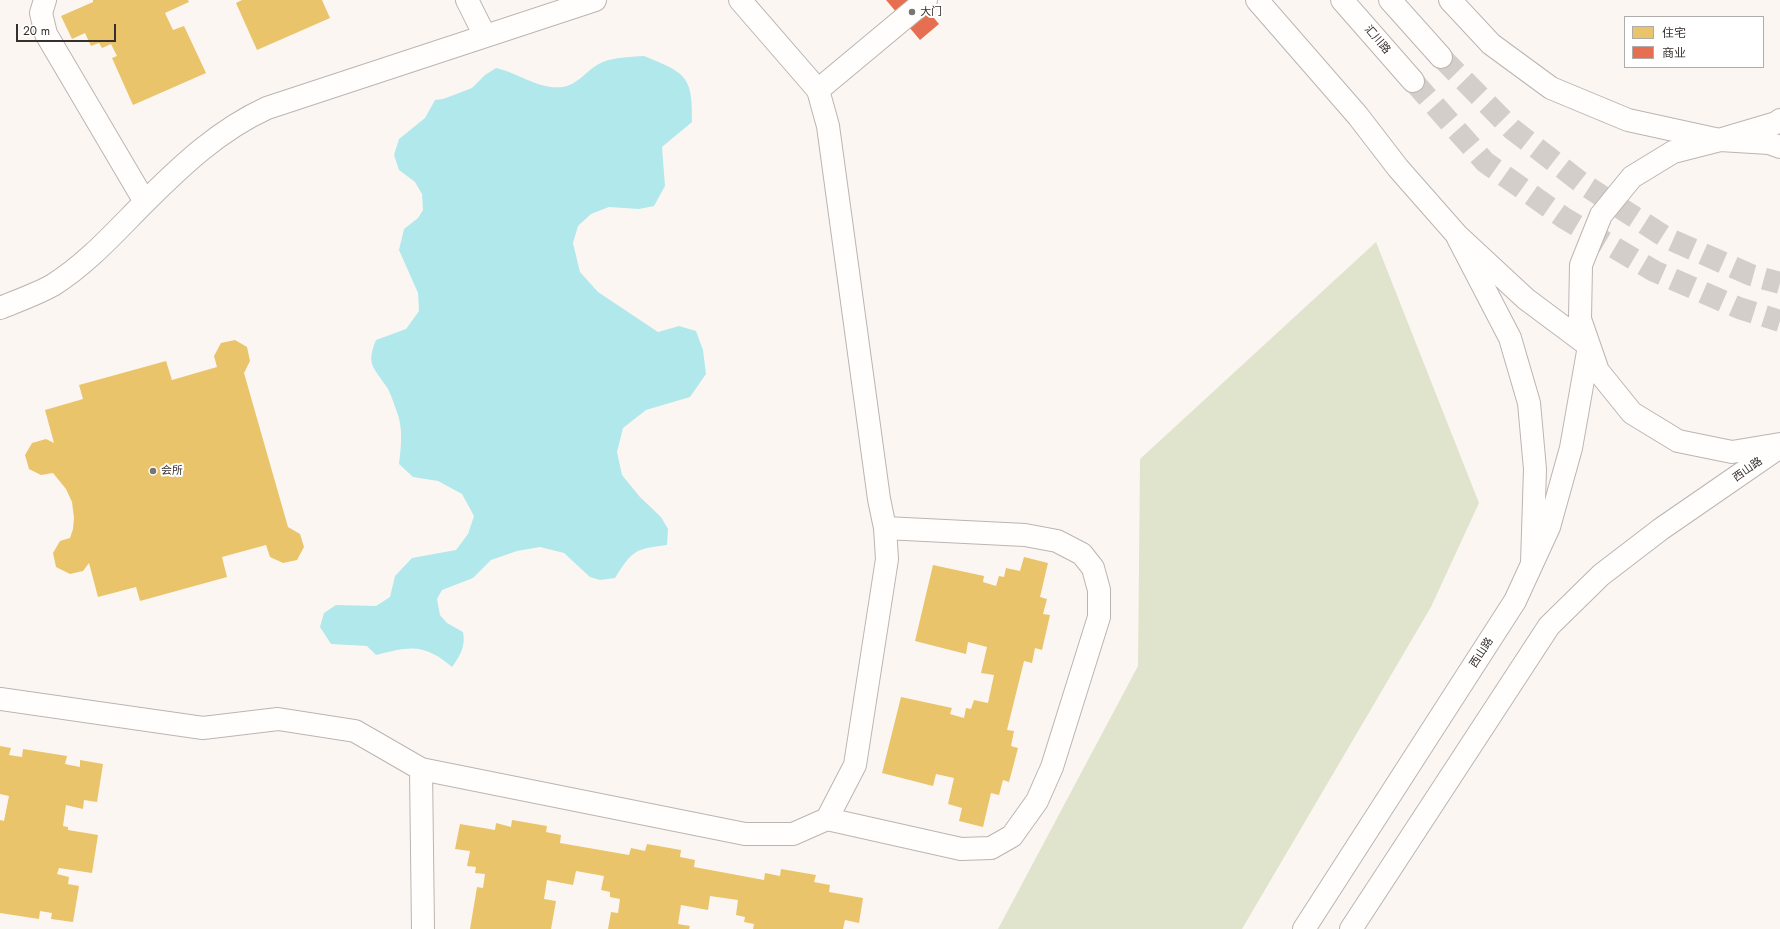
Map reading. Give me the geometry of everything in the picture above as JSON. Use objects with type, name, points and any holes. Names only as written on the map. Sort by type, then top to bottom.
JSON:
[{"type":"main road","points":[[45,0],[41,13],[46,34],[145,202]]},
{"type":"main road","points":[[467,0],[485,36]]},
{"type":"main road","points":[[0,308],[52,285],[113,236],[145,202],[200,151],[223,132],[243,119],[267,108],[595,0]]},
{"type":"main road","points":[[740,0],[818,90],[828,126],[878,491],[885,528],[887,559],[855,765],[827,819]]},
{"type":"main road","points":[[818,90],[926,0]]},
{"type":"main road","points":[[1257,0],[1358,116],[1398,168],[1457,235],[1526,299],[1589,346]]},
{"type":"main road","name":"汇川路","points":[[1342,0],[1413,81]]},
{"type":"main road","points":[[1390,0],[1441,58]]},
{"type":"main road","points":[[1450,0],[1491,44],[1551,88],[1628,120],[1720,140],[1769,143],[1780,147]]},
{"type":"main road","points":[[1780,120],[1720,140],[1673,152],[1632,177],[1601,215],[1581,265],[1580,319],[1598,371],[1632,413],[1678,441],[1732,452],[1780,445]]},
{"type":"main road","points":[[1457,235],[1510,338],[1529,403],[1535,469],[1532,563]]},
{"type":"main road","name":"西山路","points":[[1304,929],[1515,601],[1549,527],[1571,448],[1589,346]]},
{"type":"main road","name":"西山路","points":[[1351,929],[1549,626],[1601,575],[1661,529],[1780,445]]},
{"type":"main road","points":[[0,699],[203,728],[278,718],[355,731],[421,769],[745,834],[793,834],[827,819],[961,849],[991,848],[1012,836],[1037,801],[1052,767],[1099,617],[1099,590],[1093,568],[1082,554],[1057,541],[1025,535],[885,528]]},
{"type":"main road","points":[[421,769],[423,929]]},
{"type":"green space","points":[[1376,242],[1479,503],[1431,607],[1242,929],[998,929],[1138,666],[1140,459]]},
{"type":"water","points":[[644,56],[669,67],[678,72],[684,78],[691,95],[692,122],[662,147],[665,186],[654,206],[639,209],[609,207],[591,214],[578,226],[573,243],[580,272],[598,292],[658,332],[679,326],[696,331],[703,350],[706,374],[690,397],[646,410],[623,428],[617,452],[622,475],[640,497],[661,517],[668,529],[667,545],[647,548],[635,553],[626,562],[615,578],[600,580],[590,577],[564,553],[540,547],[517,551],[491,560],[473,578],[442,590],[437,599],[440,615],[447,623],[463,632],[464,642],[462,651],[452,667],[436,655],[424,650],[411,648],[400,649],[376,655],[367,646],[331,644],[320,627],[324,613],[336,605],[376,606],[390,597],[395,576],[412,558],[456,550],[468,534],[474,516],[462,494],[438,481],[413,477],[399,464],[401,445],[400,421],[388,389],[373,366],[371,356],[376,340],[406,329],[419,311],[418,293],[399,250],[404,229],[418,218],[423,210],[422,194],[415,182],[399,170],[394,155],[399,139],[425,118],[435,100],[443,99],[472,88],[485,75],[496,68],[537,84],[563,87],[577,81],[602,62],[620,58]]},
{"type":"building: 住宅","points":[[93,0],[188,0],[189,2],[165,13],[173,30],[184,26],[206,73],[133,105],[112,58],[117,56],[111,44],[102,48],[99,43],[91,46],[85,33],[72,39],[61,16],[93,2]]},
{"type":"building: 住宅","points":[[242,0],[322,0],[330,18],[257,50],[236,3]]},
{"type":"building: 住宅","name":"会所","points":[[235,340],[247,347],[250,361],[244,373],[288,527],[300,534],[304,547],[297,560],[283,563],[270,557],[266,545],[222,557],[227,577],[140,601],[136,587],[98,597],[89,563],[83,571],[70,574],[56,567],[53,553],[60,541],[70,538],[73,529],[74,518],[72,502],[66,489],[53,473],[41,475],[29,469],[25,455],[32,443],[46,439],[54,443],[45,410],[83,399],[79,385],[166,361],[172,380],[217,367],[214,356],[221,343]]},
{"type":"building: 住宅","points":[[1024,557],[1048,563],[1040,597],[1047,599],[1043,614],[1050,615],[1042,650],[1035,648],[1032,663],[1024,661],[1007,730],[1014,731],[1011,746],[1018,748],[1009,782],[1003,780],[999,795],[991,793],[983,827],[959,821],[962,808],[948,804],[954,778],[936,774],[933,786],[882,773],[901,697],[952,708],[950,714],[964,718],[966,708],[971,709],[974,700],[988,703],[994,675],[981,673],[987,647],[968,642],[966,654],[915,641],[933,565],[984,576],[983,582],[996,586],[999,576],[1004,577],[1006,568],[1020,571]]},
{"type":"building: 住宅","points":[[0,746],[11,748],[9,755],[22,757],[23,749],[67,756],[65,764],[80,767],[80,760],[103,764],[97,802],[84,800],[83,809],[66,805],[63,826],[68,827],[68,830],[98,835],[92,873],[59,868],[57,874],[69,877],[68,884],[79,886],[73,922],[51,919],[52,913],[40,911],[39,919],[0,913],[0,820],[4,821],[9,796],[0,794]]},
{"type":"building: 住宅","points":[[512,820],[547,826],[546,832],[561,835],[560,843],[629,855],[631,848],[645,851],[647,844],[681,850],[680,857],[695,860],[694,867],[764,880],[765,873],[780,876],[781,869],[816,875],[814,882],[830,885],[829,892],[863,898],[859,923],[845,920],[843,929],[753,929],[754,924],[744,922],[745,917],[736,915],[738,900],[710,896],[708,910],[681,905],[678,924],[690,926],[689,929],[608,929],[611,912],[618,913],[620,899],[610,897],[610,892],[601,890],[604,876],[576,871],[573,885],[547,880],[544,899],[556,901],[551,929],[470,929],[477,887],[483,888],[485,874],[475,873],[476,867],[467,866],[470,851],[455,849],[460,824],[495,830],[496,823],[511,827]]},
{"type":"building: 商业","name":"大门","points":[[886,0],[919,0],[939,24],[920,40]]},
{"type":"tunnel","points":[[1441,57],[1512,129],[1583,184],[1667,238],[1751,275],[1780,283]]},
{"type":"tunnel","points":[[1413,81],[1485,162],[1564,218],[1654,271],[1739,308],[1780,321]]},
{"type":"place","name":"大门","points":[[912,12]]},
{"type":"place","name":"会所","points":[[153,471]]}]
